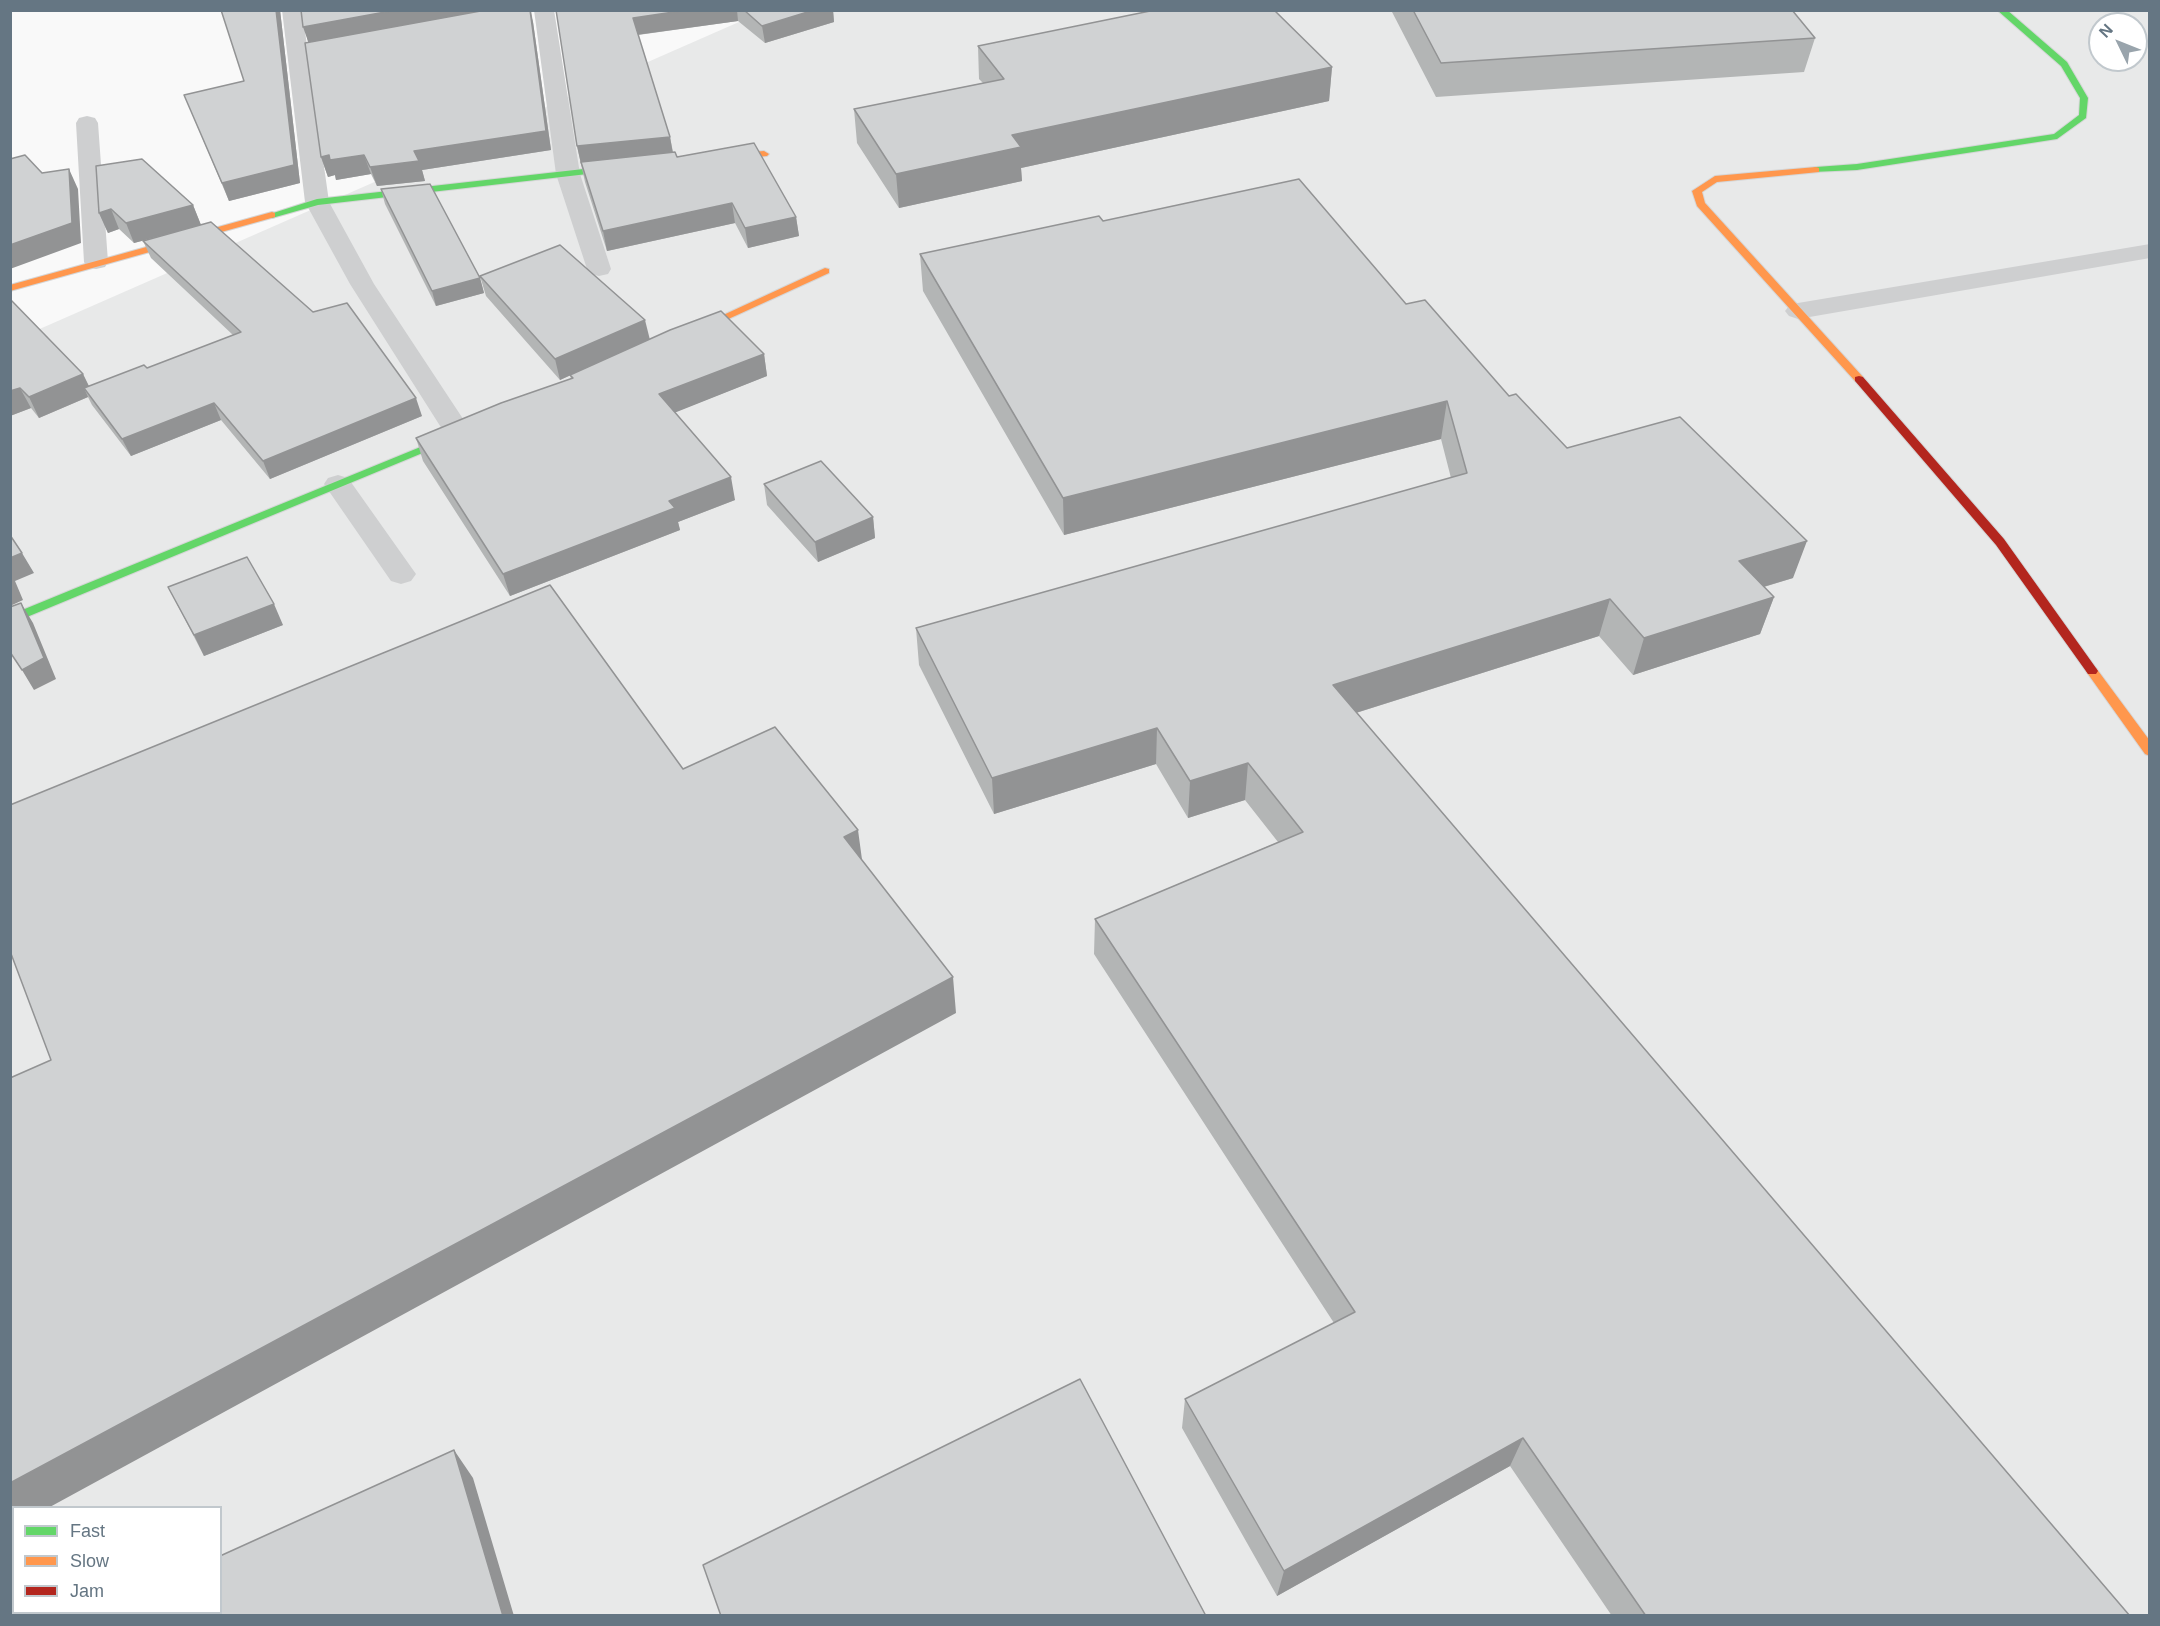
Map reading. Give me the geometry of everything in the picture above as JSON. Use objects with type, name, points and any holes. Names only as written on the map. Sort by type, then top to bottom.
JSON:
[{"type":"street","points":[[10,620],[465,431],[362,284],[317,202],[292,10]]},
{"type":"street","points":[[521,15],[546,11],[568,174],[599,269]]},
{"type":"street","points":[[2004,11],[2064,64],[2084,98],[2083,116],[2057,136],[1857,167],[1715,180],[1697,191],[1700,204],[1900,424],[2000,542],[2150,751]]},
{"type":"street","points":[[299,55],[322,51]]},
{"type":"street","points":[[87,123],[96,262]]},
{"type":"street","points":[[698,160],[764,154]]},
{"type":"street","points":[[10,288],[96,262],[317,202],[644,165]]},
{"type":"street","points":[[1797,311],[2150,251]]},
{"type":"street","points":[[676,340],[825,271]]},
{"type":"street","points":[[338,484],[401,574]]},
{"type":"shaded area","points":[[764,11],[2149,11],[2149,1615],[11,1615],[10,342]]},
{"type":"building","points":[[221,10],[276,10],[294,165],[222,183],[184,95],[244,81]]},
{"type":"building","points":[[301,10],[396,10],[303,27]]},
{"type":"building","points":[[486,10],[530,10],[546,131],[414,151],[419,161],[370,167],[364,155],[330,160],[329,155],[321,157],[305,43]]},
{"type":"building","points":[[556,10],[687,10],[633,18],[670,137],[577,146]]},
{"type":"building","points":[[744,10],[814,10],[762,26]]},
{"type":"building","points":[[1155,10],[1274,10],[1332,67],[1012,135],[1021,147],[896,174],[854,109],[1004,79],[978,46]]},
{"type":"building","points":[[1413,10],[1792,10],[1815,38],[1441,63]]},
{"type":"building","points":[[754,143],[796,217],[745,228],[732,203],[603,231],[581,162],[675,152],[677,157]]},
{"type":"building","points":[[25,155],[42,173],[69,169],[72,223],[10,245],[10,159]]},
{"type":"building","points":[[142,159],[193,205],[126,223],[111,209],[99,213],[96,166]]},
{"type":"building","points":[[1299,179],[1406,304],[1425,300],[1509,396],[1516,394],[1567,448],[1680,417],[1807,541],[1739,561],[1774,597],[1644,638],[1610,599],[1333,685],[2130,1616],[1646,1616],[1523,1438],[1284,1571],[1185,1399],[1355,1312],[1095,919],[1303,832],[1248,763],[1190,781],[1157,728],[992,778],[916,628],[1467,473],[1447,401],[1063,498],[920,254],[1099,216],[1103,221]]},
{"type":"building","points":[[430,184],[480,278],[432,291],[381,189]]},
{"type":"building","points":[[211,222],[313,312],[347,303],[416,398],[263,461],[214,403],[122,439],[84,388],[144,365],[147,368],[241,332],[143,241]]},
{"type":"building","points":[[560,245],[645,320],[555,359],[480,276]]},
{"type":"building","points":[[10,299],[83,374],[29,397],[20,388],[10,391]]},
{"type":"building","points":[[721,311],[764,354],[659,394],[731,477],[669,501],[675,508],[503,574],[416,438],[501,403],[573,378],[570,375],[670,330]]},
{"type":"building","points":[[821,461],[873,517],[815,542],[764,484]]},
{"type":"building","points":[[10,535],[22,553],[10,558]]},
{"type":"building","points":[[247,557],[274,604],[194,635],[168,587]]},
{"type":"building","points":[[550,585],[683,769],[775,727],[858,830],[844,837],[953,977],[10,1483],[10,1078],[51,1060],[10,951],[10,805]]},
{"type":"building","points":[[21,603],[44,658],[22,670],[10,652],[10,607]]},
{"type":"building","points":[[1080,1379],[1206,1616],[721,1616],[703,1565]]},
{"type":"building","points":[[454,1450],[503,1616],[89,1616],[92,1614],[222,1614],[222,1555]]},
{"type":"traffic: fast","points":[[1816,170],[1857,167],[2057,136],[2083,116],[2084,98],[2064,64],[2001,10]]},
{"type":"traffic: fast","points":[[272,215],[317,202],[628,167]]},
{"type":"traffic: fast","points":[[10,620],[462,433]]},
{"type":"traffic: slow","points":[[715,158],[764,154]]},
{"type":"traffic: slow","points":[[1816,170],[1715,179],[1697,191],[1700,204],[1859,379]]},
{"type":"traffic: slow","points":[[10,288],[272,215]]},
{"type":"traffic: slow","points":[[685,335],[825,271]]},
{"type":"traffic: slow","points":[[2092,671],[2150,751]]},
{"type":"traffic: jam","points":[[1859,379],[2000,542],[2092,671]]}]
